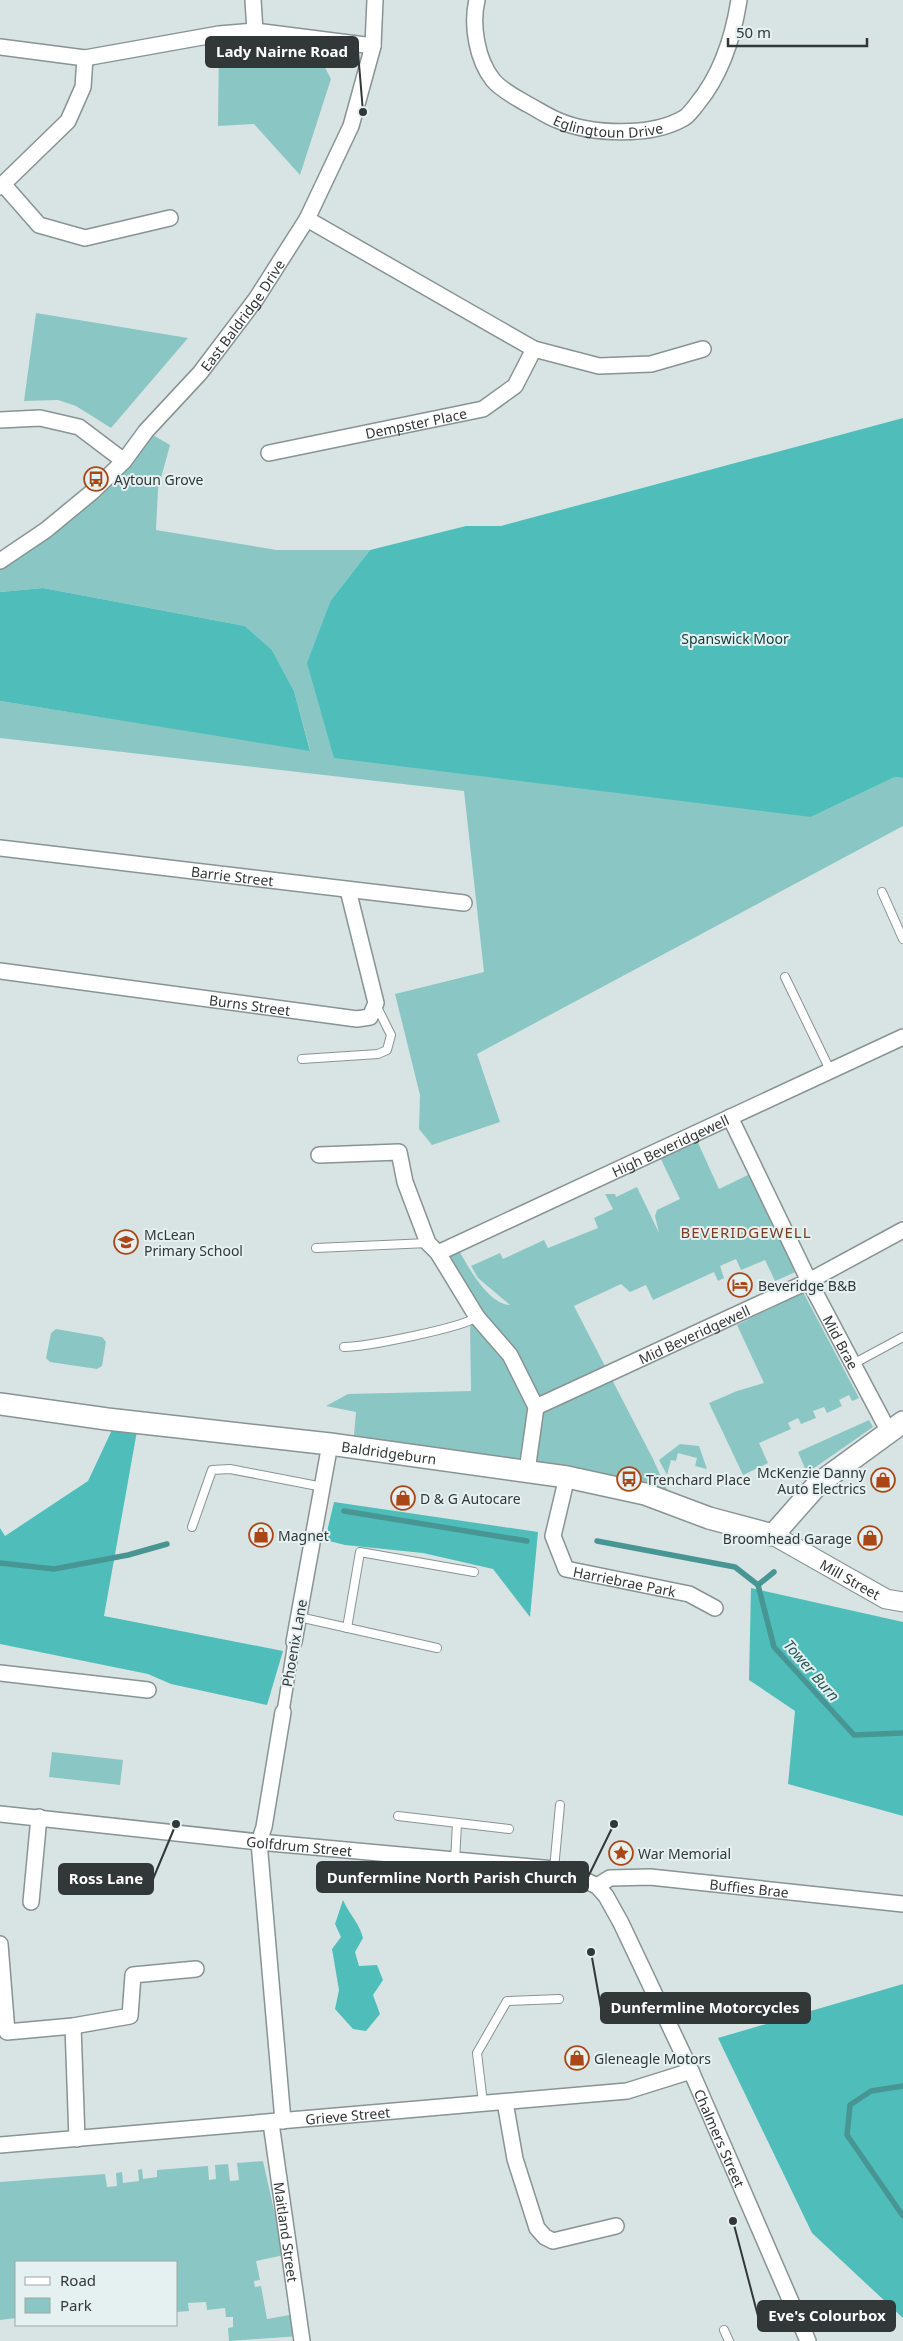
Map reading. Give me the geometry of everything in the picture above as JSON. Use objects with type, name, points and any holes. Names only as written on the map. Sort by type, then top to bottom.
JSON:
[{"type":"main road","name":"Baldridgeburn","points":[[0,1404],[106,1419],[330,1444],[567,1477],[644,1494],[709,1518],[773,1535]]},
{"type":"main road","points":[[773,1535],[818,1484],[896,1427]]},
{"type":"street","points":[[252,0],[255,31]]},
{"type":"street","name":"East Baldridge Drive","points":[[0,561],[46,530],[92,492],[124,461],[146,431],[200,373],[256,299],[307,219],[351,126],[373,46],[375,0]]},
{"type":"street","name":"Eglingtoun Drive","points":[[477,0],[475,25],[479,53],[493,80],[516,98],[558,121],[610,131],[637,131],[666,126],[685,118],[712,86],[735,28],[739,0]]},
{"type":"street","points":[[0,47],[85,58],[219,34],[255,31],[373,46]]},
{"type":"street","points":[[85,58],[83,87],[68,121],[2,185],[38,225],[85,238],[170,218]]},
{"type":"street","points":[[307,219],[534,350],[599,366],[651,364],[703,350]]},
{"type":"street","name":"Dempster Place","points":[[269,453],[484,409],[515,386],[534,350]]},
{"type":"street","points":[[0,420],[40,418],[80,427],[124,461]]},
{"type":"street","name":"Barrie Street","points":[[0,848],[464,903]]},
{"type":"street","points":[[348,890],[376,1003]]},
{"type":"street","name":"Burns Street","points":[[0,971],[357,1019],[370,1017],[376,1003]]},
{"type":"street","name":"High Beveridgewell","points":[[433,1248],[730,1117],[903,1037]]},
{"type":"street","name":"Mid Brae","points":[[730,1117],[809,1281],[853,1364],[896,1427]]},
{"type":"street","points":[[319,1155],[399,1152],[405,1182],[433,1248],[476,1317],[510,1355],[536,1407],[527,1471]]},
{"type":"street","name":"Mid Beveridgewell","points":[[536,1407],[809,1281],[903,1230]]},
{"type":"street","name":"Phoenix Lane","points":[[259,1842],[264,1827],[294,1642],[330,1444]]},
{"type":"street","name":"Harriebrae Park","points":[[567,1477],[553,1536],[566,1569],[689,1594],[715,1608]]},
{"type":"street","name":"Mill Street","points":[[773,1535],[886,1599],[903,1602]]},
{"type":"street","points":[[0,1674],[148,1690]]},
{"type":"street","name":"Golfdrum Street","points":[[0,1814],[259,1842],[554,1869],[576,1876],[597,1886]]},
{"type":"street","points":[[30,1902],[39,1817]]},
{"type":"street","name":"Maitland Street","points":[[259,1842],[277,2122],[302,2341]]},
{"type":"street","name":"Buffies Brae","points":[[597,1886],[610,1878],[650,1877],[903,1904]]},
{"type":"street","name":"Chalmers Street","points":[[597,1886],[606,1896],[621,1922],[691,2072],[808,2341]]},
{"type":"street","points":[[0,1944],[7,2032],[72,2026],[130,2016],[133,1975],[196,1969]]},
{"type":"street","points":[[72,2026],[77,2139]]},
{"type":"street","name":"Grieve Street","points":[[0,2145],[627,2091],[691,2072]]},
{"type":"street","points":[[505,2102],[515,2159],[537,2228],[545,2237],[553,2241],[616,2226]]},
{"type":"lane","points":[[882,892],[903,939]]},
{"type":"lane","points":[[785,977],[830,1070]]},
{"type":"lane","points":[[302,1059],[378,1054],[387,1050],[391,1035],[376,1003]]},
{"type":"lane","points":[[316,1248],[433,1248]]},
{"type":"lane","points":[[344,1347],[434,1331],[470,1321],[476,1317]]},
{"type":"lane","points":[[853,1364],[903,1337]]},
{"type":"lane","points":[[192,1527],[212,1470],[230,1469],[323,1486]]},
{"type":"lane","points":[[347,1628],[360,1552],[474,1572]]},
{"type":"lane","points":[[299,1618],[437,1648]]},
{"type":"lane","points":[[554,1869],[560,1805]]},
{"type":"lane","points":[[398,1816],[509,1829]]},
{"type":"lane","points":[[455,1861],[457,1823]]},
{"type":"lane","points":[[484,2103],[477,2052],[507,2001],[559,1999]]},
{"type":"lane","points":[[724,2330],[729,2341]]},
{"type":"green space","points":[[219,45],[316,50],[331,79],[300,175],[254,124],[218,126]]},
{"type":"green space","points":[[36,313],[188,338],[111,428],[76,406],[58,400],[24,401]]},
{"type":"green space","name":"Spanswick Moor","points":[[903,418],[903,778],[895,777],[811,817],[334,758],[307,663],[331,600],[370,550],[466,526],[501,526]]},
{"type":"green space","points":[[146,431],[170,445],[158,489],[156,530],[277,550],[370,550],[331,600],[811,817],[895,777],[903,778],[903,826],[477,1054],[500,1122],[432,1145],[419,1129],[420,1095],[395,994],[484,972],[464,791],[0,738],[0,701],[310,750],[294,691],[272,650],[245,626],[43,588],[0,592],[0,561],[46,530]]},
{"type":"green space","points":[[43,588],[245,626],[272,650],[294,691],[310,751],[0,701],[0,592]]},
{"type":"green space","points":[[694,1134],[719,1189],[752,1173],[798,1271],[775,1281],[765,1260],[741,1270],[736,1259],[720,1266],[724,1278],[718,1281],[714,1272],[653,1300],[646,1285],[630,1292],[621,1284],[574,1306],[653,1459],[674,1505],[353,1447],[356,1412],[326,1406],[348,1394],[471,1391],[470,1321],[476,1317],[438,1253],[456,1245],[471,1272],[485,1290],[501,1303],[510,1305],[478,1278],[471,1266],[500,1253],[503,1259],[544,1240],[548,1248],[598,1228],[594,1218],[613,1209],[605,1194],[615,1194],[616,1197],[637,1187],[659,1233],[655,1216],[657,1210],[680,1199],[657,1151]]},
{"type":"green space","points":[[803,1292],[859,1398],[852,1401],[849,1395],[839,1400],[842,1406],[827,1413],[824,1407],[813,1411],[816,1418],[801,1424],[798,1418],[788,1423],[791,1429],[759,1443],[768,1463],[743,1475],[709,1403],[737,1391],[764,1383],[737,1325]]},
{"type":"green space","points":[[56,1329],[102,1337],[106,1342],[102,1366],[97,1369],[50,1362],[46,1358],[51,1333]]},
{"type":"green space","points":[[869,1420],[873,1427],[807,1473],[798,1452]]},
{"type":"green space","points":[[112,1430],[137,1431],[104,1616],[283,1651],[267,1705],[171,1684],[148,1674],[0,1644],[0,1528],[5,1536],[88,1481]]},
{"type":"green space","points":[[680,1444],[699,1446],[707,1469],[695,1466],[697,1458],[678,1453],[676,1461],[671,1460],[667,1475],[659,1460]]},
{"type":"green space","points":[[334,1502],[538,1532],[530,1617],[493,1569],[423,1553],[345,1545],[325,1540]]},
{"type":"green space","points":[[751,1588],[903,1622],[903,1816],[788,1784],[795,1711],[749,1680]]},
{"type":"green space","points":[[52,1752],[123,1760],[120,1785],[49,1777]]},
{"type":"green space","points":[[343,1900],[363,1938],[355,1952],[359,1966],[377,1965],[383,1980],[373,1995],[380,2014],[366,2031],[353,2029],[335,2009],[339,1990],[332,1949],[341,1937],[335,1924]]},
{"type":"green space","points":[[903,1984],[903,2318],[812,2233],[718,2038]]},
{"type":"green space","points":[[263,2161],[284,2255],[256,2261],[260,2280],[254,2281],[255,2287],[261,2286],[267,2319],[295,2314],[299,2336],[229,2341],[228,2328],[233,2327],[233,2317],[226,2317],[225,2308],[207,2310],[206,2302],[188,2303],[189,2311],[178,2312],[178,2261],[15,2261],[15,2318],[0,2320],[0,2182],[105,2174],[107,2187],[117,2186],[116,2173],[122,2172],[123,2183],[139,2181],[138,2170],[142,2169],[143,2179],[157,2177],[157,2170],[208,2166],[209,2180],[216,2179],[215,2165],[228,2164],[230,2181],[239,2180],[237,2163]]},
{"type":"waterway","name":"Tower Burn","points":[[344,1511],[527,1541]]},
{"type":"waterway","name":"Tower Burn","points":[[597,1541],[735,1567],[758,1585],[774,1647],[854,1735],[903,1733]]},
{"type":"waterway","points":[[0,1563],[54,1569],[128,1555],[167,1544]]},
{"type":"waterway","points":[[758,1585],[774,1572]]},
{"type":"waterway","name":"Tower Burn","points":[[903,2086],[871,2091],[850,2105],[847,2135],[903,2216]]},
{"type":"place","name":"Lady Nairne Road","points":[[363,112]]},
{"type":"place","name":"Aytoun Grove","points":[[96,479]]},
{"type":"place","name":"McLean Primary School","points":[[126,1242]]},
{"type":"place","name":"Beveridge B&B","points":[[740,1285]]},
{"type":"place","name":"Trenchard Place","points":[[629,1479]]},
{"type":"place","name":"McKenzie Danny Auto Electrics","points":[[883,1480]]},
{"type":"place","name":"D & G Autocare","points":[[403,1498]]},
{"type":"place","name":"Magnet","points":[[261,1535]]},
{"type":"place","name":"Broomhead Garage","points":[[870,1538]]},
{"type":"place","name":"Ross Lane","points":[[176,1824]]},
{"type":"place","name":"Dunfermline North Parish Church","points":[[614,1824]]},
{"type":"place","name":"War Memorial","points":[[621,1853]]},
{"type":"place","name":"Dunfermline Motorcycles","points":[[591,1952]]},
{"type":"place","name":"Gleneagle Motors","points":[[577,2058]]},
{"type":"place","name":"Eve's Colourbox","points":[[733,2221]]},
{"type":"district","name":"BEVERIDGEWELL","points":[[746,1232]]}]
